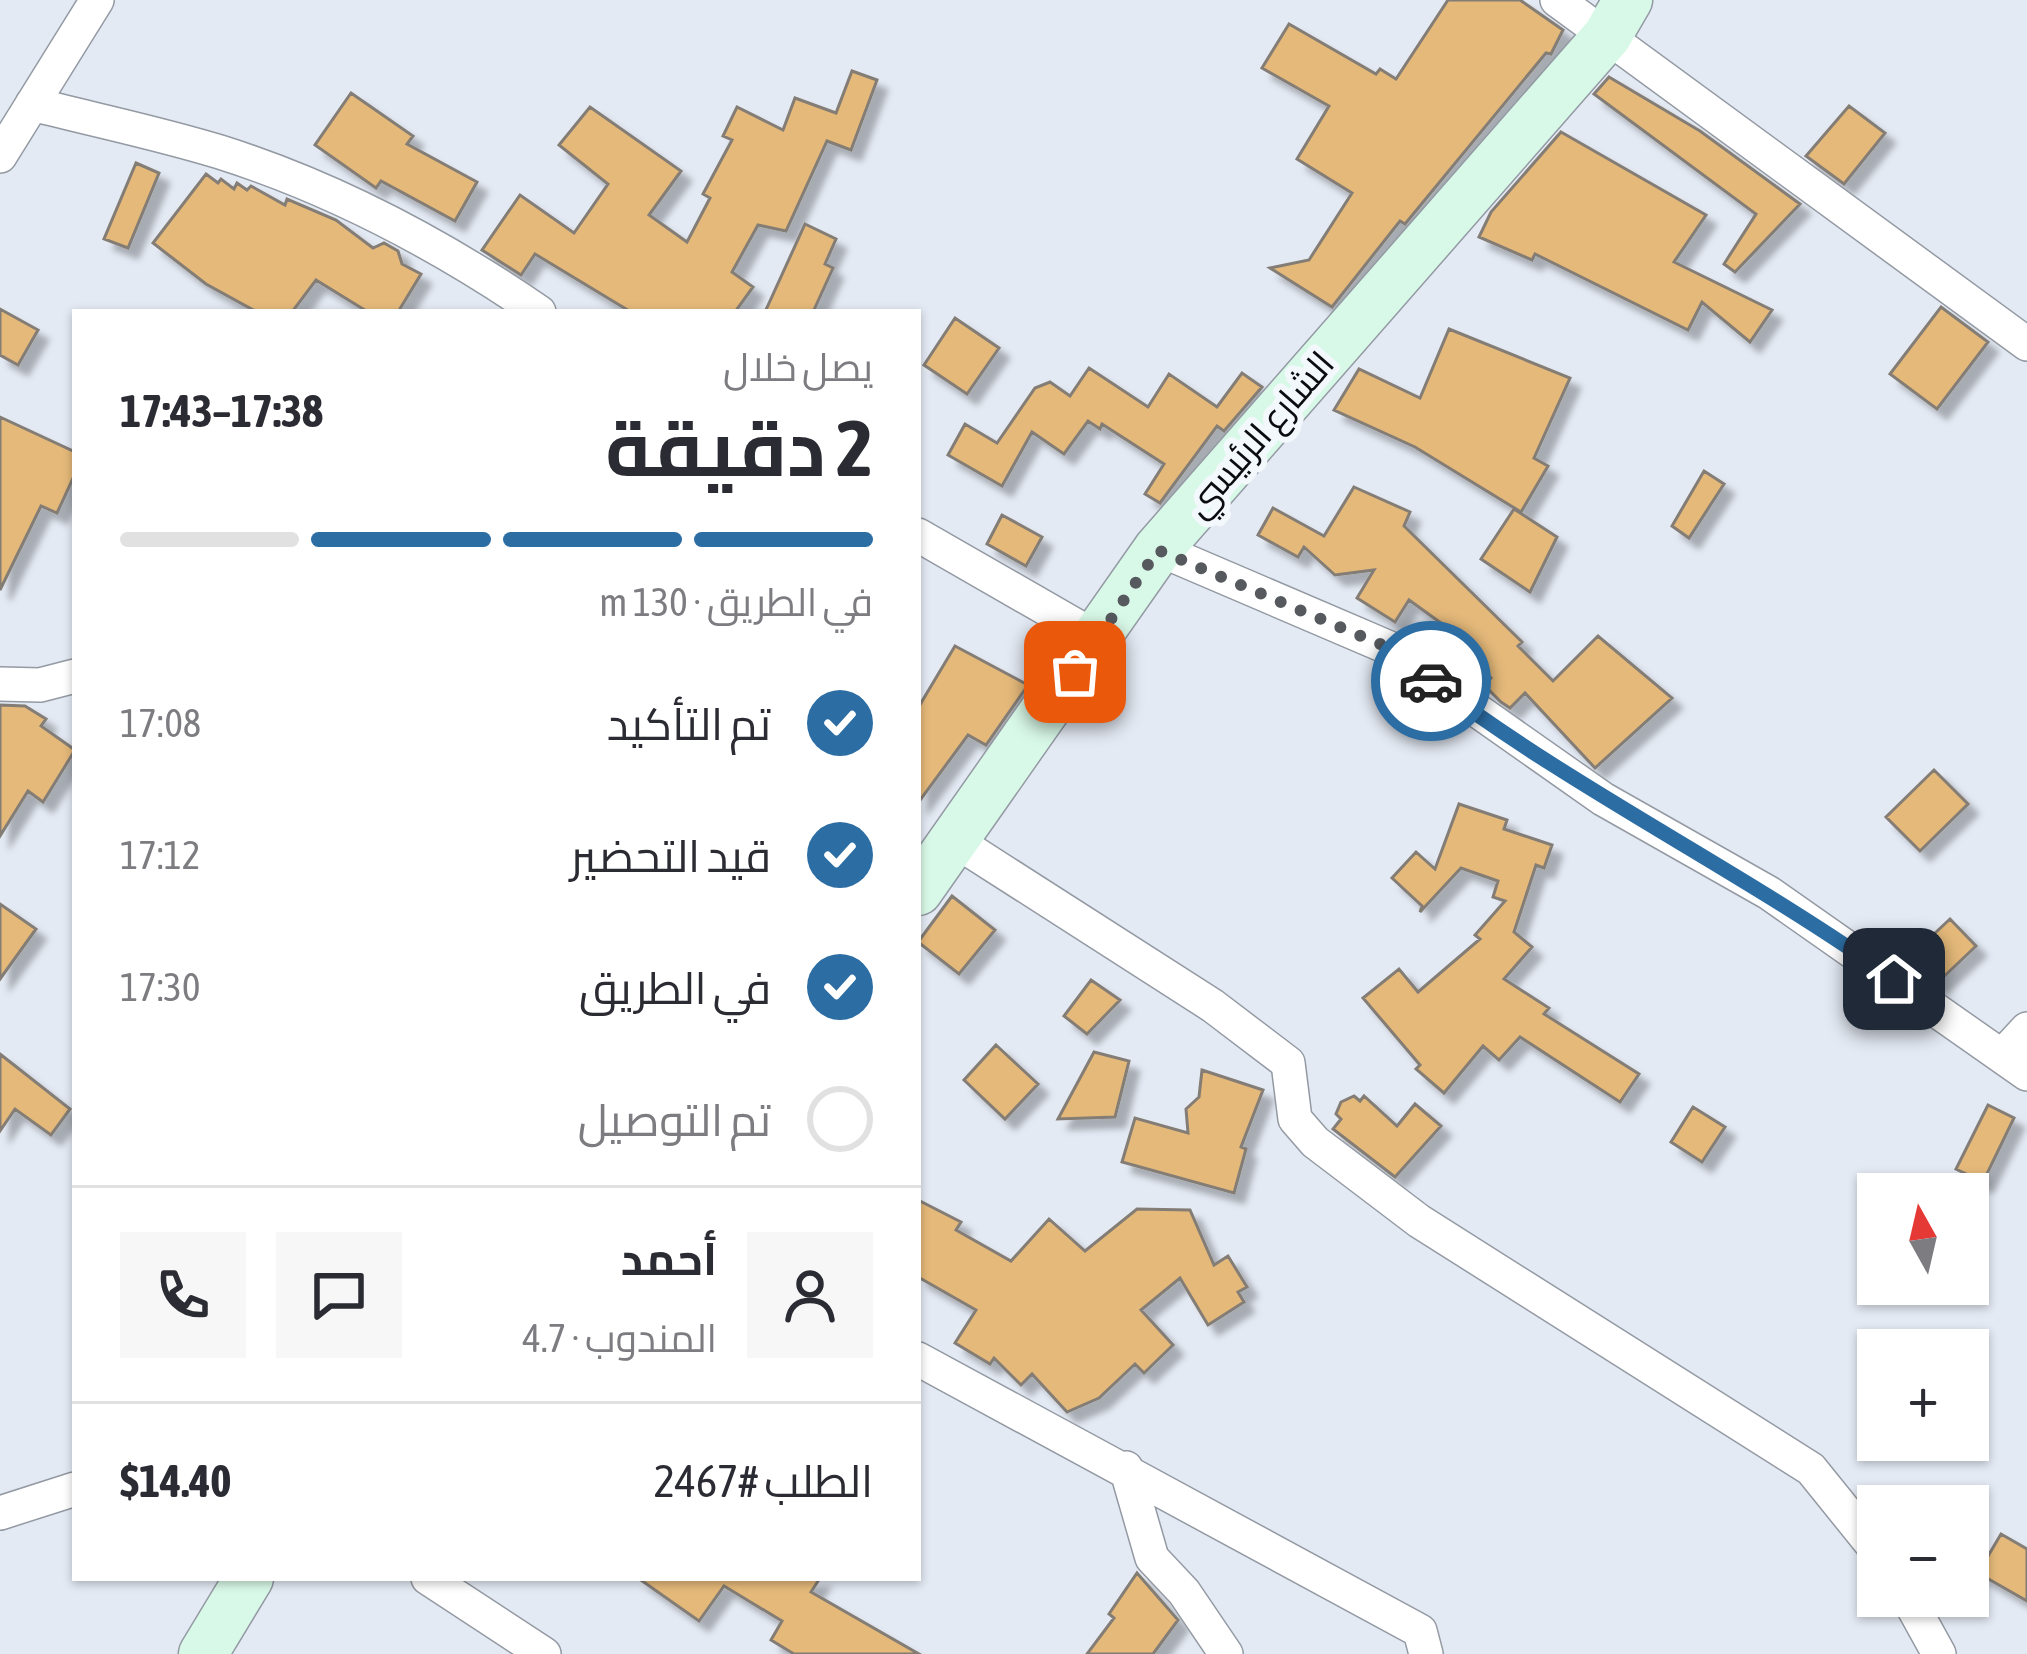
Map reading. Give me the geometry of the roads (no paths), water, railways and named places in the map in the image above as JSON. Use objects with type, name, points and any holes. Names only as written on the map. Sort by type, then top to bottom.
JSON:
[{"type":"street","points":[[0,156],[97,0]]},
{"type":"street","points":[[1557,0],[1618,18],[2027,344]]},
{"type":"street","name":"الشارع الرئيسي","points":[[921,887],[1100,639],[1158,550],[1618,18]]},
{"type":"street","points":[[32,104],[219,152],[305,183],[379,216],[534,309]]},
{"type":"street","points":[[921,537],[1100,639]]},
{"type":"street","points":[[1158,550],[1387,647],[1584,787],[1769,893],[2015,1065],[2027,1029]]},
{"type":"street","points":[[0,684],[40,685],[72,677]]},
{"type":"street","points":[[954,840],[1213,1006],[1288,1063],[1295,1119],[1315,1142],[1419,1221],[1811,1469],[1857,1526]]},
{"type":"street","points":[[921,1361],[1420,1630],[1426,1654]]},
{"type":"street","points":[[1126,1468],[1152,1558],[1226,1654]]},
{"type":"street","points":[[0,1514],[72,1490]]},
{"type":"street","points":[[203,1654],[247,1581]]},
{"type":"street","points":[[433,1581],[544,1654]]},
{"type":"street","points":[[1919,1617],[1940,1654]]}]
